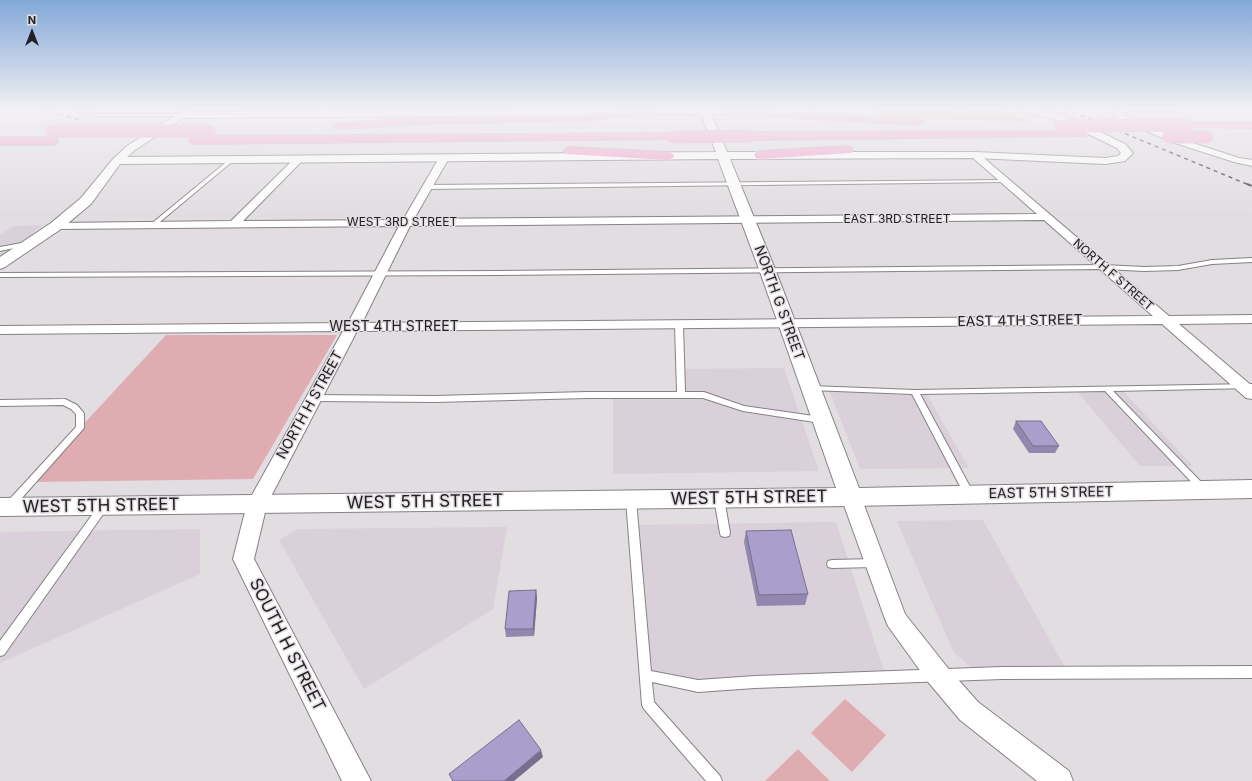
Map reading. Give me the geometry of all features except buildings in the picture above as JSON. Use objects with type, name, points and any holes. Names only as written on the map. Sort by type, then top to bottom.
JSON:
[{"type":"highway","points":[[436,145],[668,156]]},
{"type":"highway","points":[[760,155],[922,145]]},
{"type":"street","points":[[0,264],[56,226],[86,201],[117,161],[135,145]]},
{"type":"street","name":"NORTH G STREET","points":[[719,145],[767,269],[851,497]]},
{"type":"street","points":[[668,156],[728,170],[740,162],[760,155],[975,155],[1105,161],[1121,159],[1127,153],[1120,145]]},
{"type":"street","points":[[1192,145],[1230,158],[1252,163]]},
{"type":"street","name":"NORTH F STREET","points":[[975,155],[1164,319],[1249,389]]},
{"type":"street","points":[[117,161],[668,156],[704,161],[728,170]]},
{"type":"street","name":"NORTH H STREET","points":[[257,504],[352,328],[407,222],[444,158]]},
{"type":"street","points":[[234,224],[299,159]]},
{"type":"street","name":"EAST 3RD STREET","points":[[748,220],[1047,217]]},
{"type":"street","name":"WEST 3RD STREET","points":[[56,226],[748,220]]},
{"type":"street","name":"EAST 4TH STREET","points":[[787,324],[1252,319]]},
{"type":"street","name":"WEST 4TH STREET","points":[[0,330],[787,324]]},
{"type":"street","name":"EAST 5TH STREET","points":[[851,497],[1252,489]]},
{"type":"street","points":[[851,497],[896,618],[938,675],[969,711],[1059,781]]},
{"type":"street","name":"WEST 5TH STREET","points":[[4,507],[851,497]]},
{"type":"street","name":"SOUTH H STREET","points":[[257,504],[243,559],[357,781]]},
{"type":"lane","points":[[153,225],[232,160]]},
{"type":"lane","points":[[428,187],[728,170],[1004,181]]},
{"type":"lane","points":[[0,249],[30,243]]},
{"type":"lane","points":[[0,275],[1104,267],[1144,269],[1178,268],[1212,262],[1252,260]]},
{"type":"lane","points":[[679,325],[681,395]]},
{"type":"lane","points":[[811,388],[915,392],[1107,389],[1249,389]]},
{"type":"lane","points":[[1107,389],[1203,490]]},
{"type":"lane","points":[[915,392],[969,494]]},
{"type":"lane","points":[[313,398],[435,399],[587,395],[704,395],[743,408],[823,420]]},
{"type":"lane","points":[[0,403],[65,402],[74,407],[80,414],[80,428],[4,507]]},
{"type":"lane","points":[[719,498],[725,533]]},
{"type":"lane","points":[[631,500],[648,705],[715,781]]},
{"type":"lane","points":[[0,651],[104,506]]},
{"type":"lane","points":[[832,564],[876,563]]},
{"type":"lane","points":[[645,675],[698,686],[938,675],[1252,672]]},
{"type":"shaded area","points":[[43,225],[31,234],[33,234],[0,257],[0,235],[14,226]]},
{"type":"shaded area","points":[[166,335],[337,335],[253,479],[30,482]]},
{"type":"shaded area","points":[[784,368],[819,471],[613,474],[613,395],[681,395],[680,369]]},
{"type":"shaded area","points":[[828,388],[925,391],[969,468],[860,469]]},
{"type":"shaded area","points":[[1075,389],[1121,389],[1193,466],[1140,466]]},
{"type":"shaded area","points":[[983,520],[1068,673],[980,674],[954,653],[897,521]]},
{"type":"shaded area","points":[[836,522],[882,666],[892,677],[698,686],[645,675],[633,525]]},
{"type":"shaded area","points":[[507,527],[493,609],[364,689],[279,540],[298,529]]},
{"type":"shaded area","points":[[200,529],[200,574],[0,663],[0,532]]},
{"type":"shaded area","points":[[845,699],[886,735],[852,772],[811,733]]},
{"type":"shaded area","points":[[798,749],[830,781],[765,781]]},
{"type":"railway","points":[[1154,145],[1249,185]]},
{"type":"railway","points":[[1247,184],[1252,186]]}]
